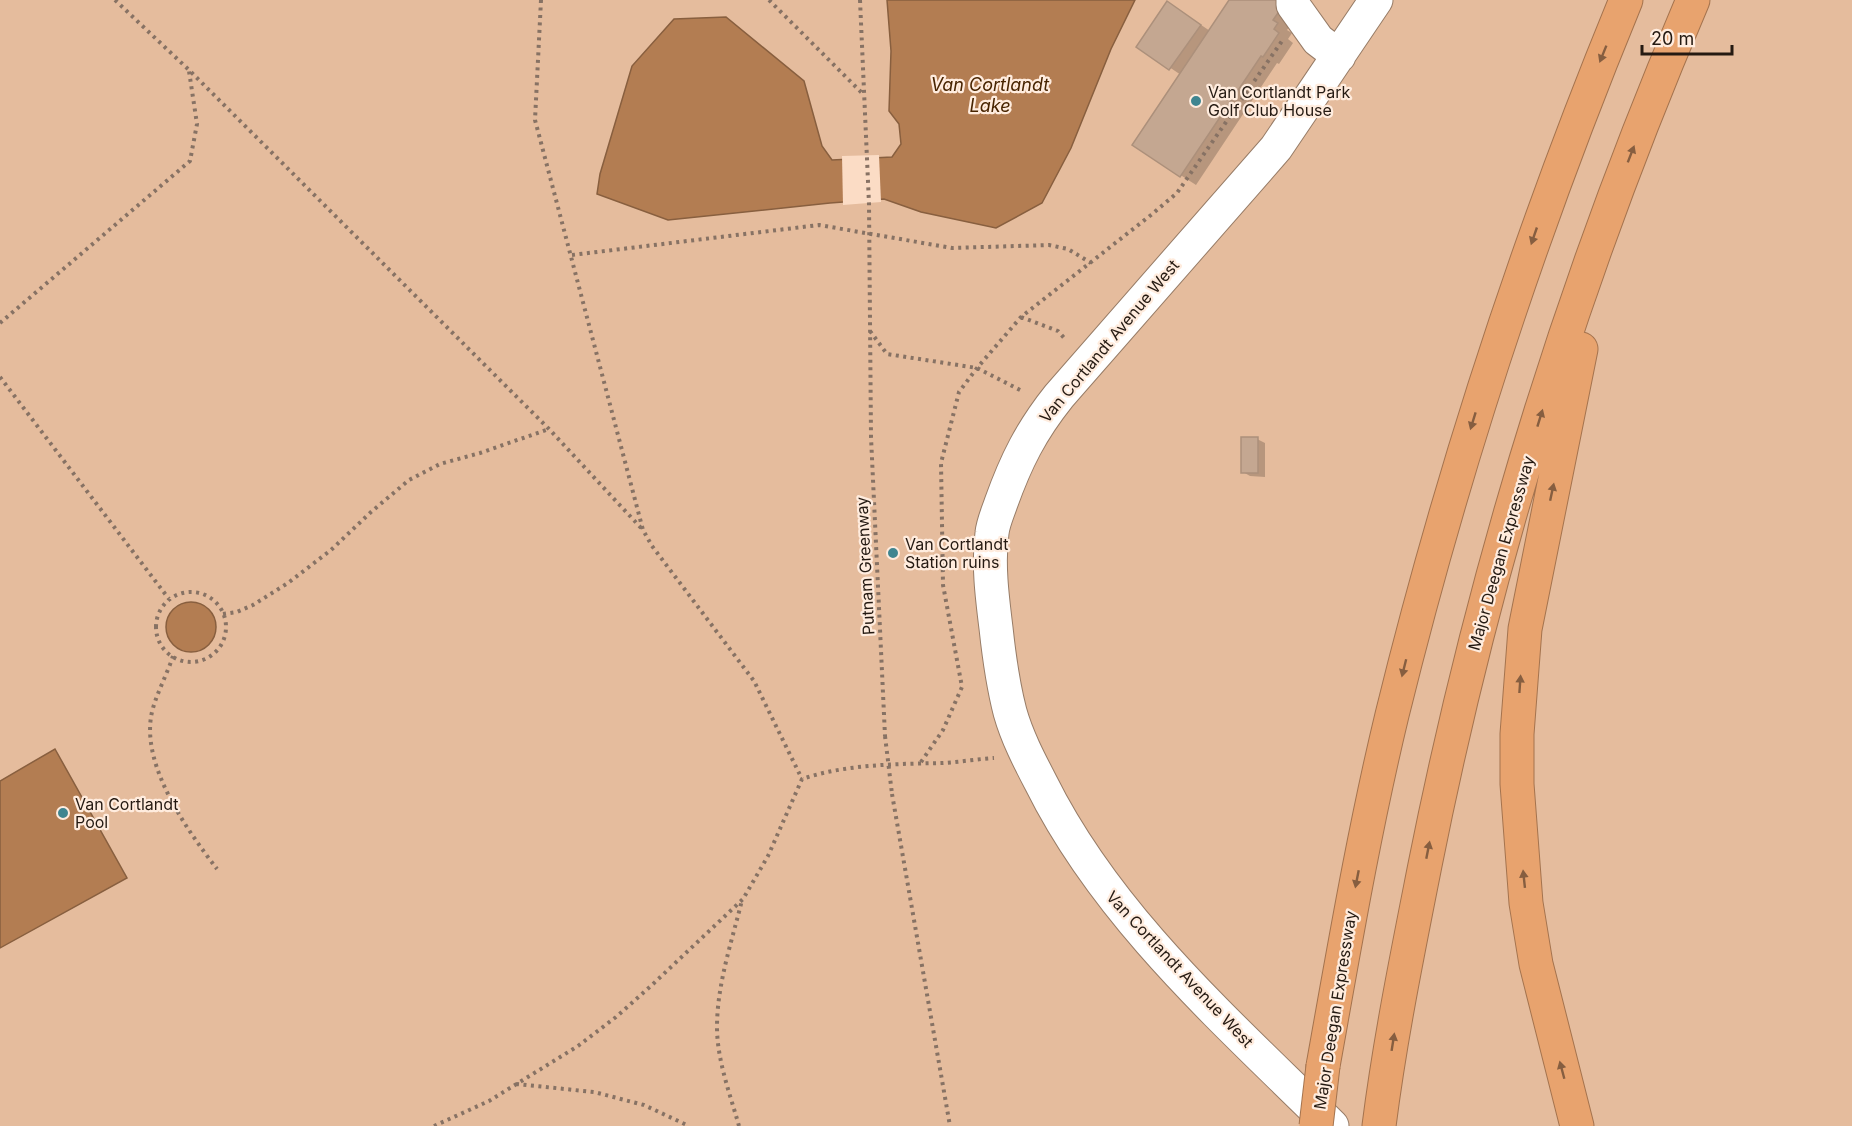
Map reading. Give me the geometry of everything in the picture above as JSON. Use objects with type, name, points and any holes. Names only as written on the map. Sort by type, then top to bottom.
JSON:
[{"type":"highway","name":"Major Deegan Expressway","points":[[1316,1126],[1323,1066],[1346,933],[1375,794],[1410,643],[1448,504],[1482,391],[1550,193],[1626,0]]},
{"type":"highway","name":"Major Deegan Expressway","points":[[1380,1123],[1415,913],[1453,733],[1474,647],[1537,427],[1574,313],[1610,209],[1693,0]]},
{"type":"highway","points":[[1577,1126],[1541,986],[1526,903],[1517,784],[1517,734],[1525,629],[1610,209]]},
{"type":"street","name":"Van Cortlandt Avenue West","points":[[1332,1126],[1196,991],[1104,886],[1053,807],[1027,756],[1011,714],[999,658],[991,589],[992,531],[1015,465],[1034,429],[1051,406],[1276,148],[1376,0]]},
{"type":"street","points":[[1293,2],[1318,40],[1339,56]]},
{"type":"path","points":[[115,0],[189,70],[549,429],[643,531],[754,681],[802,779]]},
{"type":"path","points":[[541,0],[536,120],[643,531]]},
{"type":"path","points":[[769,0],[865,96]]},
{"type":"path","name":"Putnam Greenway","points":[[860,0],[869,204],[871,437],[885,736],[892,794],[950,1126]]},
{"type":"path","points":[[921,762],[943,730],[962,687],[943,585],[941,463],[959,392],[1021,317],[1177,193],[1289,32],[1293,2]]},
{"type":"path","points":[[0,323],[190,161],[197,124],[189,70]]},
{"type":"path","points":[[572,255],[819,225],[952,248],[1049,245],[1068,249],[1091,263]]},
{"type":"path","points":[[1021,317],[1058,331]]},
{"type":"path","points":[[870,331],[887,354],[977,368],[1051,406]]},
{"type":"path","points":[[0,377],[169,599]]},
{"type":"path","points":[[223,614],[237,612],[253,605],[288,583],[331,550],[409,480],[441,464],[549,429]]},
{"type":"path","points":[[191,591],[211,598],[220,607],[226,630],[222,644],[214,653],[192,662],[178,660],[165,651],[155,630],[156,617],[169,599],[191,591]]},
{"type":"path","points":[[173,656],[151,715],[150,737],[157,766],[172,801],[190,833],[217,869]]},
{"type":"path","points":[[739,1126],[724,1069],[717,1028],[720,992],[743,899],[768,856],[802,779],[821,772],[1004,757]]},
{"type":"path","points":[[435,1126],[489,1101],[578,1046],[616,1017],[743,899]]},
{"type":"path","points":[[515,1084],[594,1092],[644,1105],[689,1126]]},
{"type":"shaded area","points":[[0,0],[1852,0],[1852,1126],[0,1126]]},
{"type":"water","name":"Van Cortlandt Lake","points":[[887,0],[1135,0],[1111,49],[1071,148],[1042,203],[996,228],[921,212],[884,199],[668,220],[597,194],[600,174],[632,66],[674,19],[726,17],[804,81],[822,146],[832,160],[892,157],[901,144],[899,124],[889,111],[891,51]]},
{"type":"water","points":[[191,602],[209,609],[216,627],[209,645],[191,652],[173,645],[166,627],[173,609]]},
{"type":"water","points":[[55,749],[127,878],[0,948],[0,781]]},
{"type":"pier","points":[[879,155],[881,202],[843,205],[842,156]]},
{"type":"building","name":"Van Cortlandt Park Golf Club House","points":[[1229,0],[1287,0],[1273,20],[1278,23],[1274,29],[1279,33],[1263,57],[1261,56],[1180,177],[1132,145]]},
{"type":"building","points":[[1167,1],[1201,25],[1169,70],[1136,47]]},
{"type":"building","points":[[1241,437],[1258,437],[1258,473],[1241,473]]},
{"type":"place","name":"Van Cortlandt Park Golf Club House","points":[[1196,101]]},
{"type":"place","name":"Van Cortlandt Station ruins","points":[[893,553]]},
{"type":"place","name":"Van Cortlandt Pool","points":[[63,813]]}]
